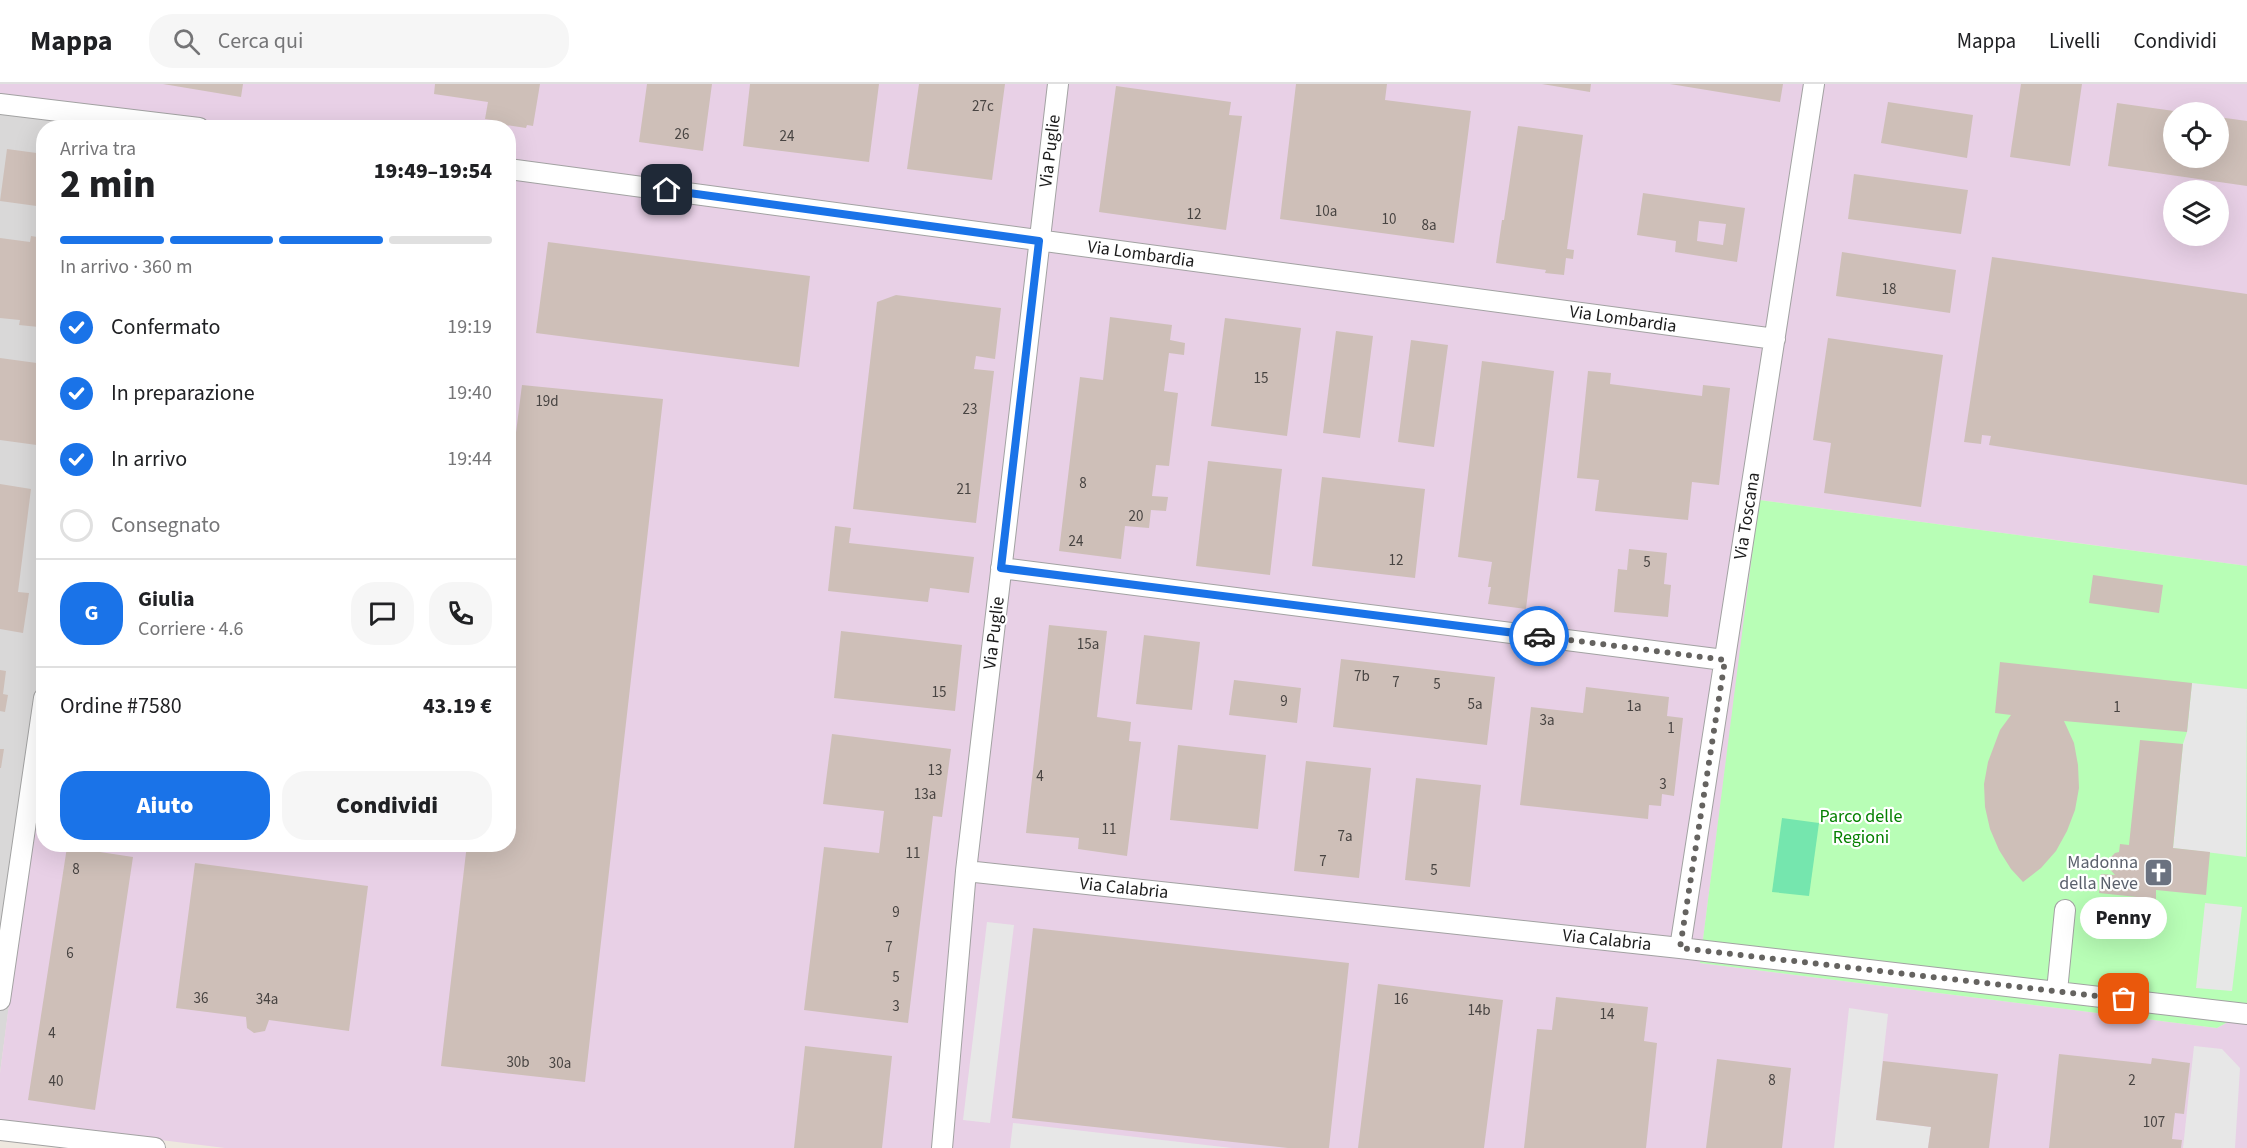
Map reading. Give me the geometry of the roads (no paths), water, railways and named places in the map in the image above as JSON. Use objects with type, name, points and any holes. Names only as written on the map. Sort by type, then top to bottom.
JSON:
[{"type":"street","name":"Via Puglie","points":[[942,1148],[966,871],[1058,84]]},
{"type":"street","name":"Via Toscana","points":[[1680,948],[1814,84]]},
{"type":"street","points":[[0,104],[107,120]]},
{"type":"street","name":"Via Lombardia","points":[[516,170],[1774,339]]},
{"type":"street","points":[[1001,568],[1725,660]]},
{"type":"street","points":[[0,1000],[36,753]]},
{"type":"street","name":"Via Calabria","points":[[966,871],[1680,948],[2247,1014]]},
{"type":"street","points":[[2057,991],[2065,910]]},
{"type":"street","points":[[0,1130],[155,1148]]},
{"type":"place","name":"Madonna della Neve","points":[[2159,872]]},
{"type":"place","name":"Penny","points":[[2124,999]]},
{"type":"park label","name":"Parco delle Regioni","points":[[1861,826]]}]
